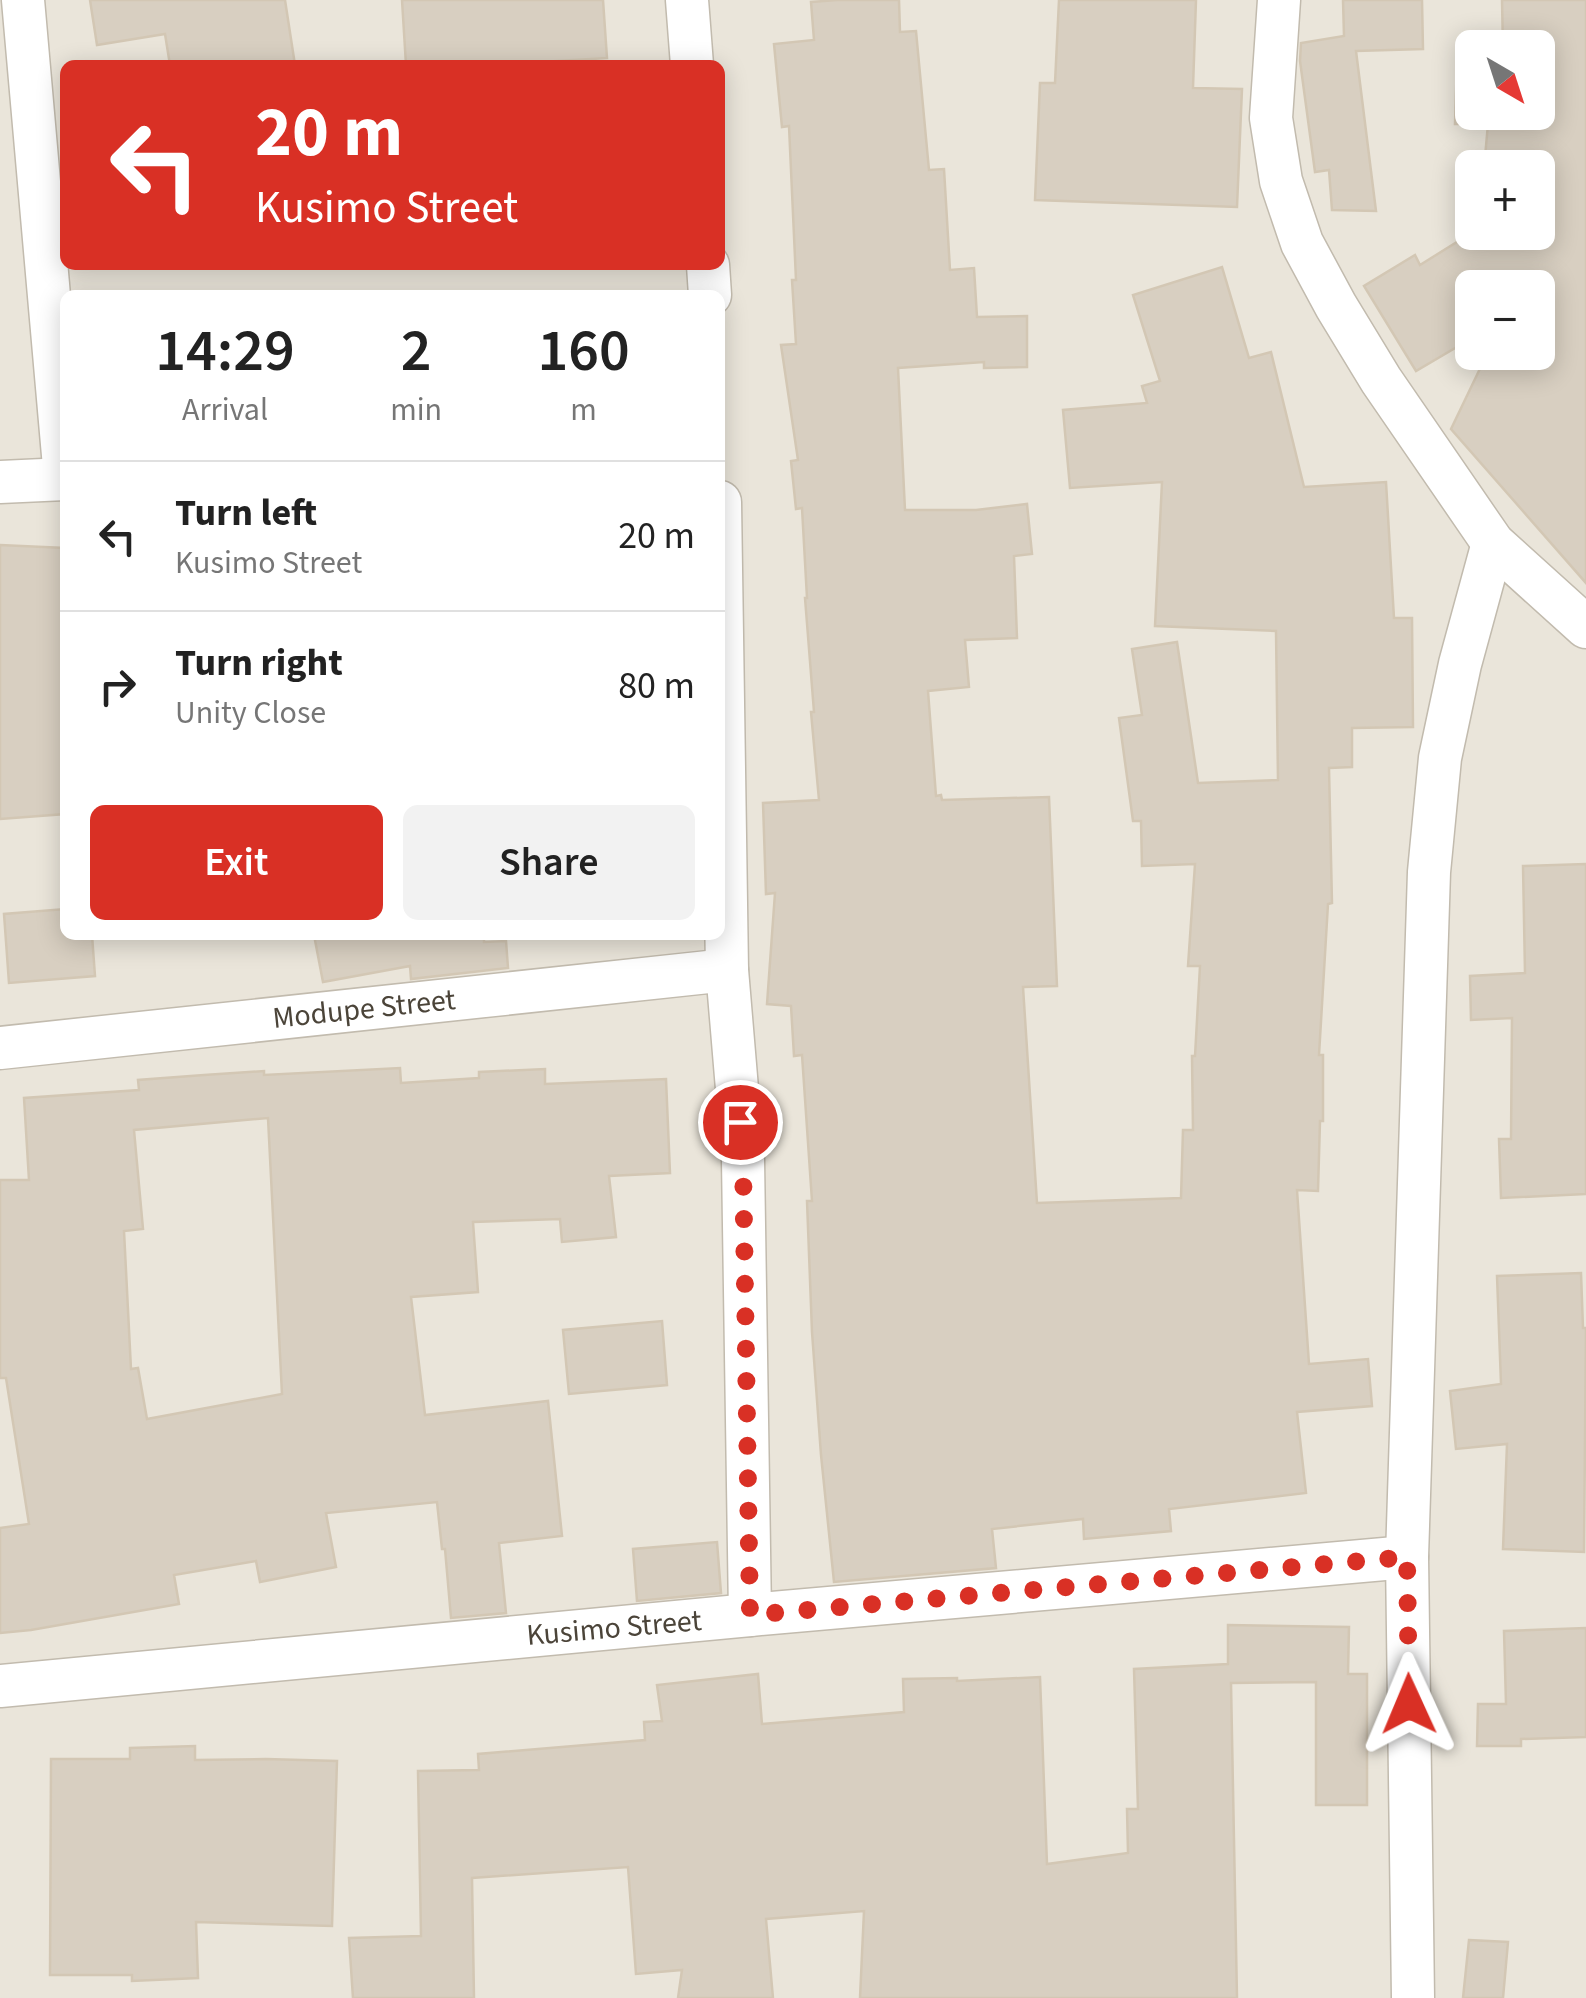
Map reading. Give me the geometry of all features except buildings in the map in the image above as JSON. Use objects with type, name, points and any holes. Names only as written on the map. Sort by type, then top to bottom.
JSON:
[{"type":"street","points":[[22,0],[60,422]]},
{"type":"street","points":[[687,0],[692,60]]},
{"type":"street","points":[[1279,0],[1270,118],[1281,181],[1302,243],[1381,380],[1492,544],[1586,627]]},
{"type":"street","points":[[0,482],[60,478]]},
{"type":"street","points":[[1414,1998],[1407,1557],[1429,872],[1440,758],[1492,544]]},
{"type":"street","points":[[725,836],[727,970],[743,1160],[750,1615]]},
{"type":"street","name":"Modupe Street","points":[[0,1048],[727,970]]},
{"type":"street","name":"Kusimo Street","points":[[0,1686],[1407,1557]]},
{"type":"shaded area","points":[[0,0],[1586,0],[1586,1998],[0,1998]]},
{"type":"route","points":[[740,1122],[750,1615],[1407,1557],[1409,1704]]}]
